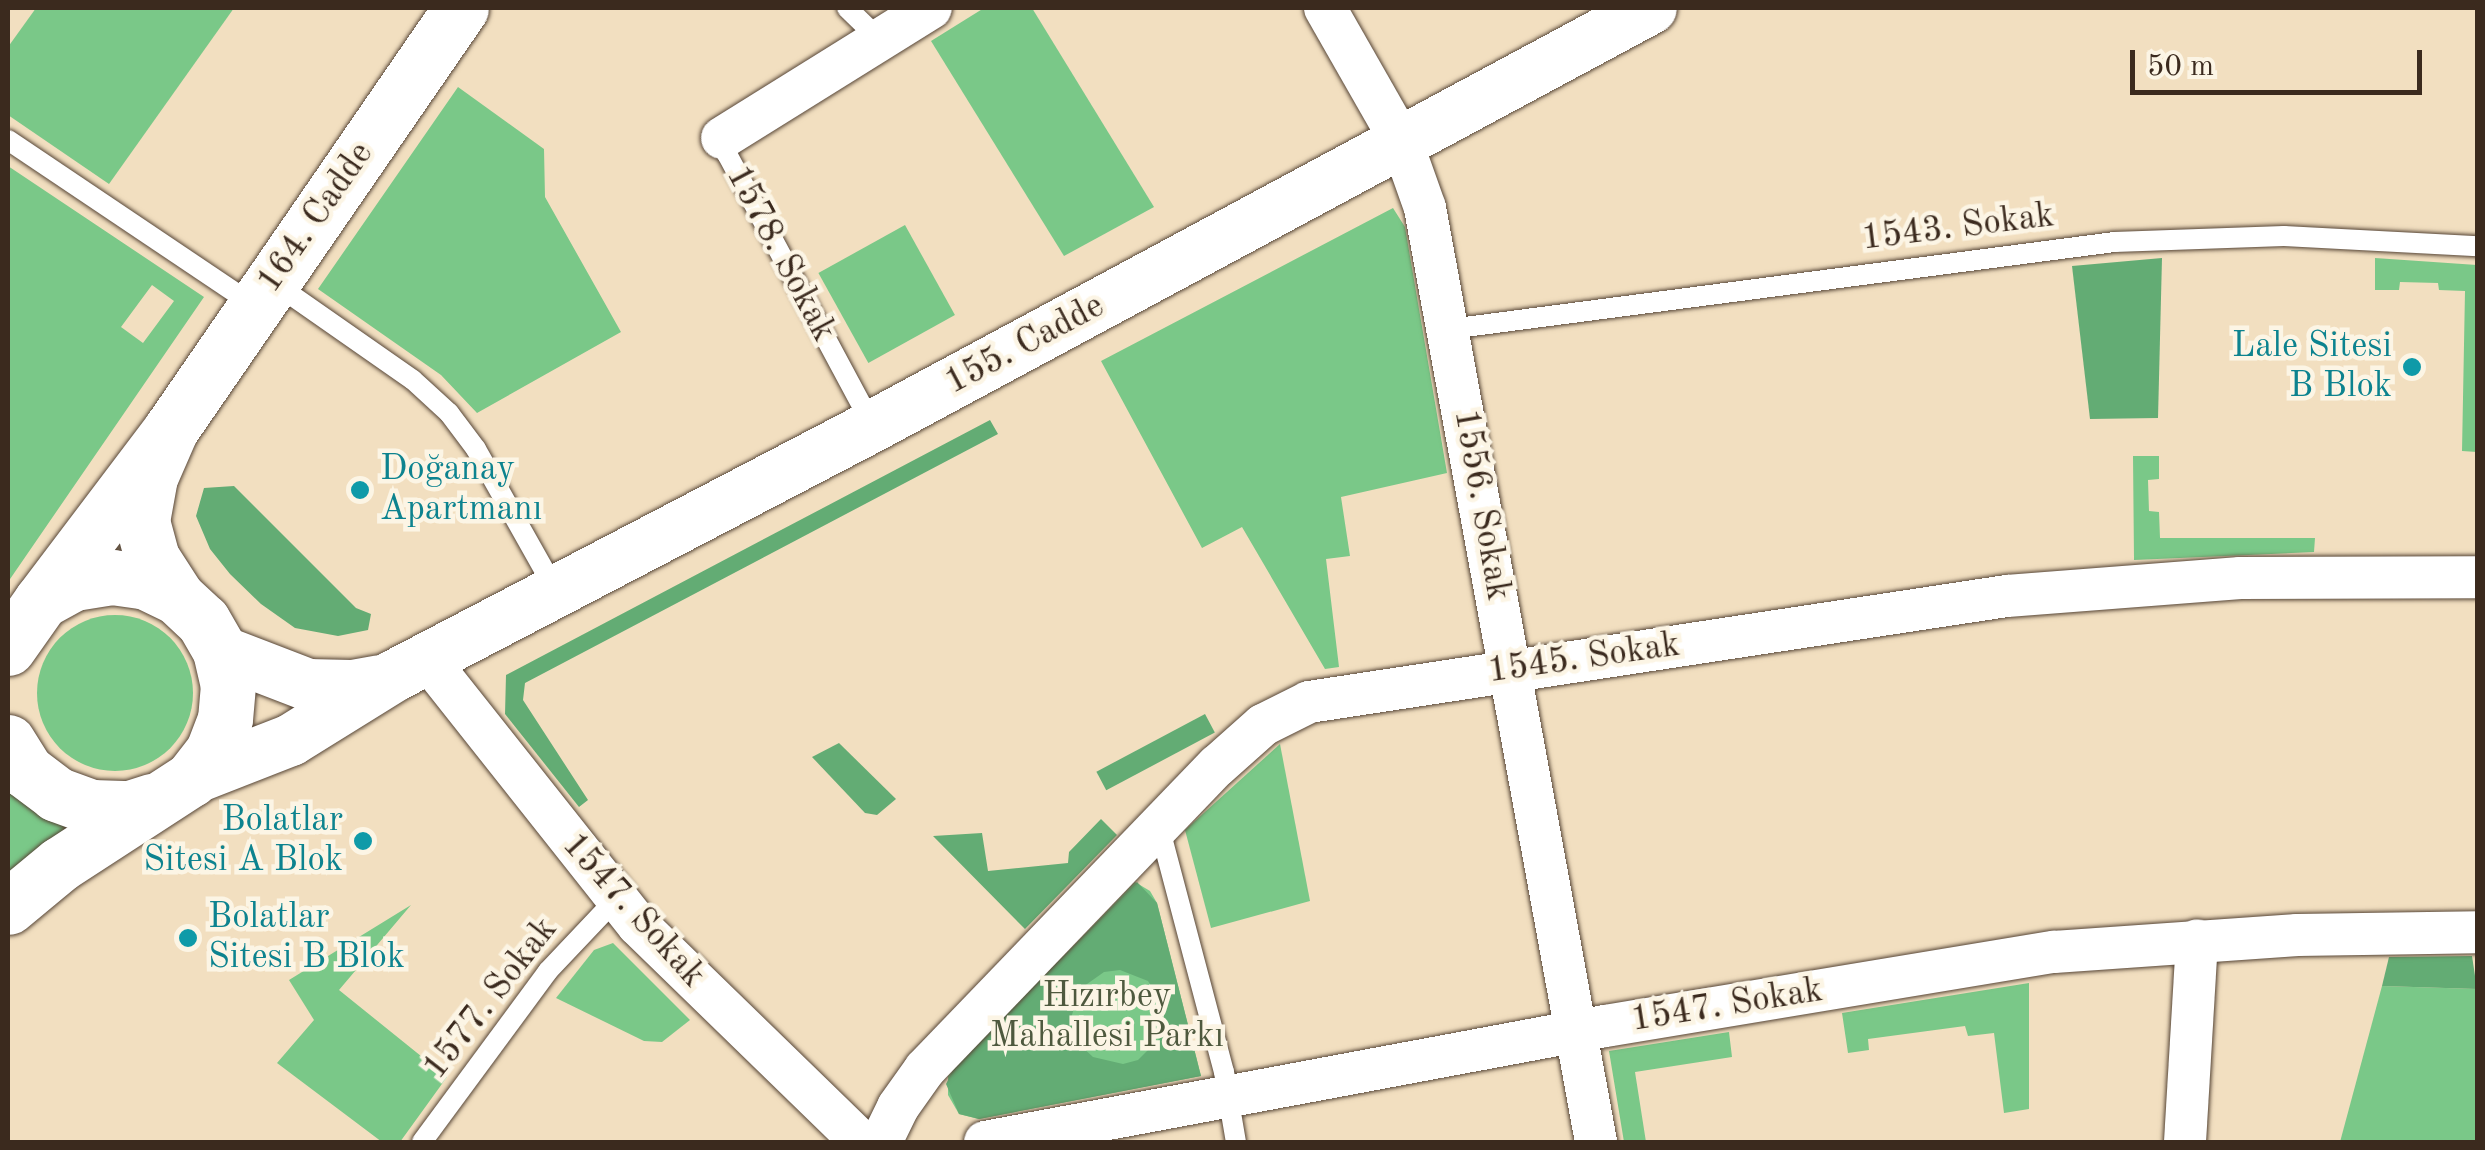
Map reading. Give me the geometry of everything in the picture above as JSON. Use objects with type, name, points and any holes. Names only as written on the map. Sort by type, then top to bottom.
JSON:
[{"type":"main road","name":"164. Cadde","points":[[8,648],[170,429],[459,8]]},
{"type":"main road","name":"164. Cadde","points":[[170,429],[150,477],[142,521],[152,558],[178,597],[203,621],[220,651]]},
{"type":"main road","points":[[41,600],[74,582],[112,576],[146,582],[178,597]]},
{"type":"main road","points":[[8,907],[60,864],[177,788],[213,751],[226,719],[228,685],[220,651]]},
{"type":"main road","points":[[8,742],[26,771],[56,794],[92,807],[130,808],[177,788]]},
{"type":"street","name":"1578. Sokak","points":[[722,138],[931,8]]},
{"type":"street","name":"1556. Sokak","points":[[1325,8],[1402,143],[1425,208],[1596,1142]]},
{"type":"street","name":"155. Cadde","points":[[177,788],[291,740],[411,668],[874,426],[1651,8]]},
{"type":"street","name":"1545. Sokak","points":[[881,1142],[898,1107],[925,1068],[1241,743],[1286,711],[1339,694],[2007,596],[2134,583],[2358,575],[2478,578]]},
{"type":"street","name":"155. Cadde","points":[[220,651],[308,685],[352,686],[411,668]]},
{"type":"street","name":"1547. Sokak","points":[[411,668],[676,964],[861,1142]]},
{"type":"street","name":"1547. Sokak","points":[[985,1142],[1577,1032],[2054,952],[2198,940],[2478,932]]},
{"type":"street","points":[[2185,1142],[2198,940]]},
{"type":"lane","points":[[847,8],[880,40]]},
{"type":"lane","name":"1578. Sokak","points":[[722,138],[874,426]]},
{"type":"lane","points":[[8,140],[413,380],[448,412],[476,449],[557,592]]},
{"type":"lane","name":"1543. Sokak","points":[[1450,328],[2114,242],[2284,236],[2478,246]]},
{"type":"lane","points":[[1159,826],[1229,1096],[1236,1142]]},
{"type":"lane","name":"1577. Sokak","points":[[422,1142],[548,971],[616,899]]},
{"type":"green space","points":[[36,8],[234,8],[109,184],[8,115],[8,47]]},
{"type":"green space","points":[[984,8],[1032,8],[1154,207],[1064,256],[931,41]]},
{"type":"green space","points":[[458,87],[544,149],[545,197],[621,332],[477,413],[441,375],[318,289]]},
{"type":"green space","points":[[8,166],[204,297],[8,582]],"holes":[[[152,285],[174,301],[143,343],[121,327]]]},
{"type":"green space","points":[[1393,208],[1405,227],[1447,473],[1341,497],[1350,556],[1326,559],[1339,667],[1325,669],[1242,527],[1202,548],[1101,361]]},
{"type":"green space","points":[[905,225],[955,315],[868,363],[818,273]]},
{"type":"green space","points":[[2162,258],[2158,418],[2090,419],[2072,266]]},
{"type":"green space","points":[[2375,258],[2477,265],[2477,452],[2462,451],[2465,291],[2439,290],[2438,283],[2400,282],[2399,290],[2375,290]]},
{"type":"green space","points":[[990,420],[998,434],[525,683],[523,700],[588,800],[579,807],[505,714],[506,675]]},
{"type":"green space","points":[[2133,456],[2159,456],[2159,479],[2148,480],[2149,511],[2159,512],[2160,538],[2315,538],[2314,552],[2134,560]]},
{"type":"green space","points":[[234,486],[356,608],[371,614],[368,630],[338,636],[295,628],[261,604],[230,574],[210,549],[196,516],[204,488]]},
{"type":"green space","points":[[115,615],[145,621],[170,638],[187,663],[193,693],[187,723],[170,748],[145,765],[115,771],[85,765],[60,748],[43,723],[37,693],[43,663],[60,638],[85,621]]},
{"type":"green space","points":[[1205,714],[1215,733],[1106,790],[1096,772]]},
{"type":"green space","points":[[839,743],[896,799],[877,815],[865,813],[812,757]]},
{"type":"green space","points":[[1280,744],[1310,901],[1211,928],[1185,830]]},
{"type":"green space","points":[[8,783],[72,824],[8,873]]},
{"type":"green space","points":[[1101,819],[1117,835],[1025,929],[933,836],[982,833],[988,871],[1068,863],[1069,852]]},
{"type":"green space","name":"Hızırbey Mahallesi Parkı","points":[[1135,882],[1150,891],[1157,903],[1201,1076],[979,1119],[959,1114],[948,1095],[948,1076]]},
{"type":"green space","name":"Hızırbey Mahallesi Parkı","points":[[1137,882],[1157,903],[1201,1076],[979,1119],[959,1114],[946,1084],[956,1064]],"holes":[[[1120,970],[1148,981],[1164,1007],[1160,1038],[1138,1060],[1123,1064],[1093,1057],[1081,1046],[1071,1018],[1080,989],[1104,972]]]},
{"type":"green space","points":[[411,905],[339,990],[447,1077],[400,1142],[382,1142],[277,1063],[314,1020],[289,980]]},
{"type":"green space","points":[[613,943],[690,1020],[662,1042],[644,1041],[556,998],[594,950]]},
{"type":"green space","points":[[2472,956],[2477,989],[2382,986],[2389,957]]},
{"type":"green space","points":[[2029,983],[2029,1109],[2004,1113],[1994,1033],[1968,1036],[1965,1026],[1868,1039],[1869,1050],[1848,1053],[1842,1013]]},
{"type":"green space","points":[[2382,986],[2477,989],[2477,1142],[2340,1142]]},
{"type":"green space","points":[[1729,1032],[1732,1057],[1635,1072],[1646,1142],[1624,1142],[1609,1051]]},
{"type":"place","name":"Lale Sitesi B Blok","points":[[2412,367]]},
{"type":"place","name":"Doğanay Apartmanı","points":[[360,490]]},
{"type":"place","name":"Bolatlar Sitesi A Blok","points":[[363,841]]},
{"type":"place","name":"Bolatlar Sitesi B Blok","points":[[188,938]]}]
